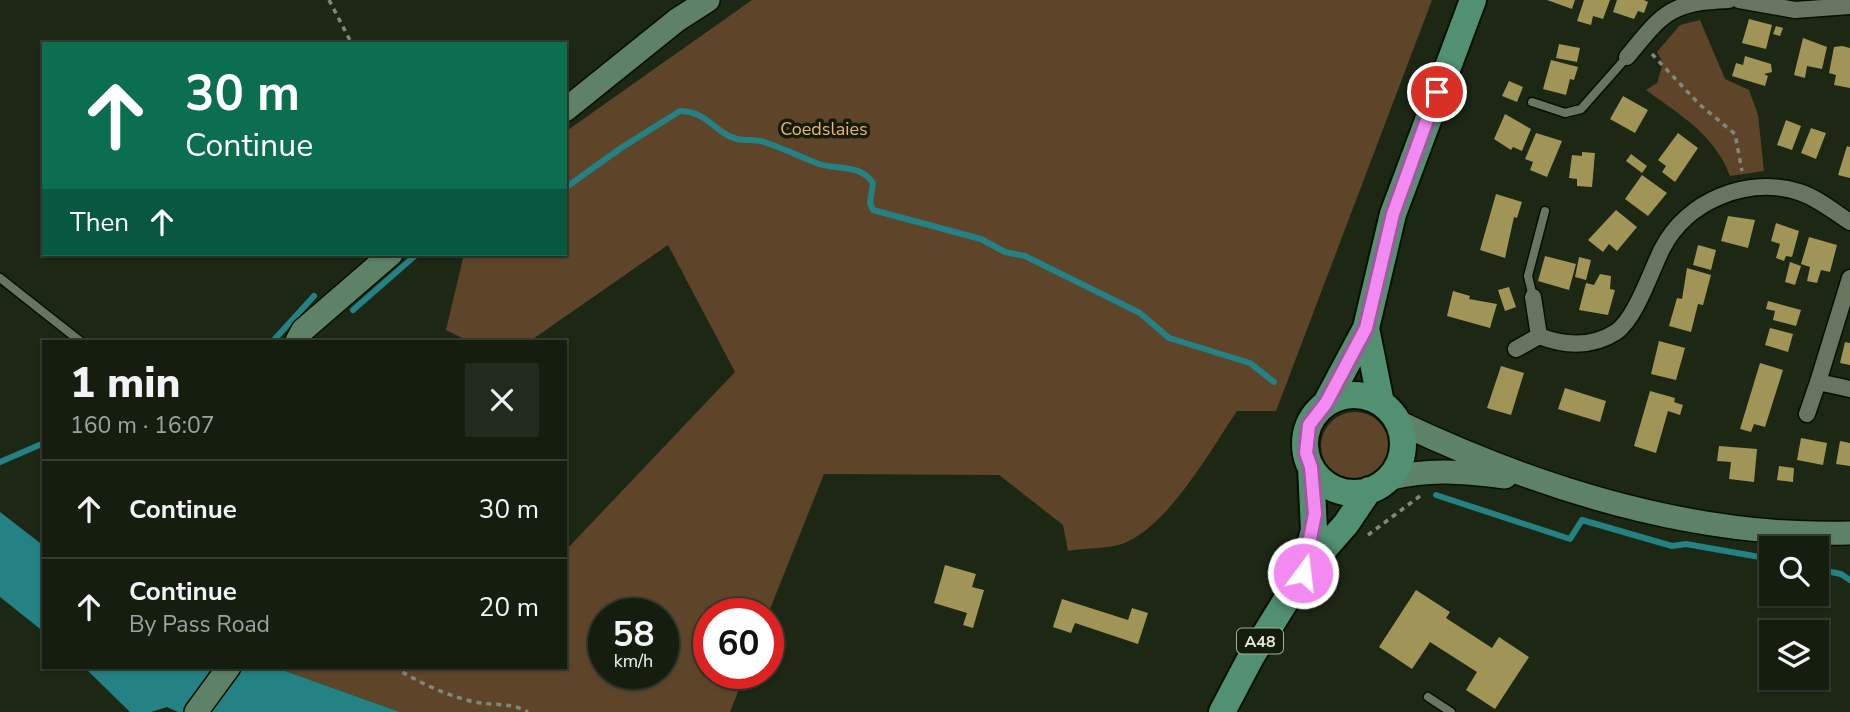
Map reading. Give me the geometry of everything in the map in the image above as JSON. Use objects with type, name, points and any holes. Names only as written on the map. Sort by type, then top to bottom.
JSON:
[{"type":"main road","points":[[567,108],[677,20],[708,0]]},
{"type":"main road","points":[[1473,0],[1393,214],[1366,328],[1326,403],[1309,425],[1306,439],[1311,467],[1330,486],[1343,492],[1379,485],[1419,471],[1444,470],[1543,482]]},
{"type":"main road","points":[[298,340],[303,330],[389,256]]},
{"type":"main road","points":[[1366,328],[1390,412],[1403,446],[1396,469],[1379,485]]},
{"type":"main road","points":[[1326,403],[1354,395],[1460,451],[1543,482],[1668,516],[1755,528],[1850,533]]},
{"type":"main road","name":"A48","points":[[1303,573],[1314,530],[1311,467]]},
{"type":"main road","name":"A48","points":[[1222,712],[1251,657],[1303,573],[1379,485]]},
{"type":"main road","points":[[196,712],[228,669]]},
{"type":"street","points":[[1627,57],[1654,24],[1681,2],[1729,0]]},
{"type":"street","points":[[1739,0],[1794,10],[1850,6]]},
{"type":"street","points":[[1516,349],[1539,336],[1559,343],[1585,345],[1617,332],[1640,297],[1664,246],[1678,226],[1700,205],[1742,190],[1765,187],[1799,192],[1850,222]]},
{"type":"street","points":[[1807,414],[1850,278]]},
{"type":"street","points":[[1534,297],[1539,336]]},
{"type":"street","points":[[1818,382],[1850,389]]},
{"type":"lane","points":[[1532,102],[1565,113],[1581,109],[1627,57]]},
{"type":"lane","points":[[1534,297],[1528,276],[1545,211]]},
{"type":"lane","points":[[0,278],[79,340]]},
{"type":"lane","points":[[1428,696],[1451,712]]},
{"type":"path","points":[[329,0],[351,42]]},
{"type":"path","points":[[1640,41],[1692,97],[1735,134],[1741,162],[1742,190]]},
{"type":"path","points":[[1346,524],[1362,539],[1407,503],[1428,493]]},
{"type":"path","points":[[397,669],[419,682],[475,702],[516,705],[528,712]]},
{"type":"green space","name":"Coedslaies","points":[[752,0],[1432,0],[1276,411],[1237,411],[1187,486],[1156,522],[1139,535],[1116,546],[1068,551],[1063,525],[999,475],[824,474],[774,598],[693,598],[693,689],[739,689],[730,712],[400,712],[280,669],[567,669],[567,549],[735,372],[668,245],[531,340],[466,340],[446,330],[464,256],[567,256],[567,131]]},
{"type":"green space","points":[[1700,20],[1725,79],[1749,90],[1758,115],[1764,171],[1730,176],[1706,137],[1684,117],[1646,90],[1657,83],[1663,63],[1657,52],[1680,25]]},
{"type":"green space","points":[[1355,412],[1368,415],[1379,422],[1386,433],[1389,446],[1386,459],[1379,470],[1368,477],[1355,480],[1342,477],[1331,470],[1324,459],[1321,446],[1324,433],[1331,422],[1342,415]]},
{"type":"water","points":[[0,512],[42,544],[42,630],[0,597]]},
{"type":"water","points":[[86,669],[280,669],[400,712],[178,712],[167,707],[151,712],[130,712]]},
{"type":"building","points":[[1547,0],[1575,0],[1572,9]]},
{"type":"building","points":[[1584,0],[1610,0],[1603,19],[1593,16],[1591,25],[1577,21]]},
{"type":"building","points":[[1617,0],[1648,2],[1644,13],[1638,11],[1634,19],[1613,12]]},
{"type":"building","points":[[1749,19],[1772,25],[1766,49],[1742,43]]},
{"type":"building","points":[[1776,26],[1783,28],[1780,36],[1773,34]]},
{"type":"building","points":[[1803,38],[1827,47],[1822,69],[1807,66],[1805,78],[1794,75]]},
{"type":"building","points":[[1559,44],[1580,48],[1577,62],[1556,58]]},
{"type":"building","points":[[1834,47],[1850,48],[1850,88],[1834,85],[1836,75],[1829,73]]},
{"type":"building","points":[[1745,56],[1771,64],[1772,72],[1764,74],[1768,76],[1765,86],[1732,76],[1736,63],[1743,65]]},
{"type":"building","points":[[1551,60],[1578,67],[1574,80],[1570,79],[1566,95],[1543,89]]},
{"type":"building","points":[[1509,81],[1523,87],[1517,102],[1502,96]]},
{"type":"building","points":[[1623,96],[1648,110],[1635,133],[1610,119]]},
{"type":"building","points":[[1505,114],[1531,129],[1522,151],[1513,147],[1511,150],[1494,139]]},
{"type":"building","points":[[1786,120],[1801,126],[1792,150],[1777,145]]},
{"type":"building","points":[[1811,128],[1826,133],[1816,159],[1801,153]]},
{"type":"building","points":[[1536,133],[1562,141],[1547,177],[1530,170],[1533,162],[1525,159]]},
{"type":"building","points":[[1678,133],[1698,148],[1675,182],[1662,172],[1666,166],[1658,160]]},
{"type":"building","points":[[1847,146],[1850,147],[1850,178],[1838,175]]},
{"type":"building","points":[[1582,152],[1595,153],[1592,187],[1577,186],[1577,179],[1569,178],[1572,155],[1582,156]]},
{"type":"building","points":[[1631,154],[1647,166],[1642,173],[1626,161]]},
{"type":"building","points":[[1642,175],[1667,193],[1648,216],[1625,199]]},
{"type":"building","points":[[1496,194],[1522,202],[1517,218],[1514,217],[1505,258],[1480,250]]},
{"type":"building","points":[[1616,210],[1637,227],[1617,251],[1609,244],[1603,252],[1588,240]]},
{"type":"building","points":[[1728,216],[1755,220],[1748,248],[1721,241]]},
{"type":"building","points":[[1776,223],[1799,231],[1792,257],[1786,256],[1784,261],[1776,258],[1780,244],[1771,241]]},
{"type":"building","points":[[1809,237],[1837,245],[1830,272],[1821,270],[1817,283],[1807,281],[1810,267],[1801,264]]},
{"type":"building","points":[[1698,245],[1716,250],[1711,270],[1693,265]]},
{"type":"building","points":[[1545,256],[1576,264],[1569,290],[1538,281]]},
{"type":"building","points":[[1579,257],[1591,260],[1586,280],[1575,277]]},
{"type":"building","points":[[1790,262],[1801,266],[1795,285],[1785,282]]},
{"type":"building","points":[[1687,268],[1711,275],[1703,305],[1698,304],[1691,332],[1669,326],[1677,298],[1682,299]]},
{"type":"building","points":[[1600,274],[1611,276],[1610,289],[1615,290],[1608,315],[1579,310],[1586,283],[1594,285]]},
{"type":"building","points":[[1509,287],[1516,307],[1505,311],[1498,290]]},
{"type":"building","points":[[1453,291],[1470,296],[1469,299],[1497,304],[1490,328],[1447,316]]},
{"type":"building","points":[[1768,301],[1801,310],[1796,326],[1773,320],[1775,311],[1766,309]]},
{"type":"building","points":[[1770,328],[1793,334],[1788,352],[1765,345]]},
{"type":"building","points":[[1659,341],[1685,348],[1676,380],[1651,374]]},
{"type":"building","points":[[1845,342],[1850,343],[1850,365],[1840,363]]},
{"type":"building","points":[[1760,363],[1783,370],[1765,427],[1754,424],[1751,432],[1740,429]]},
{"type":"building","points":[[1501,366],[1524,373],[1511,415],[1487,408]]},
{"type":"building","points":[[1565,388],[1606,401],[1600,422],[1558,409]]},
{"type":"building","points":[[1650,391],[1675,398],[1674,402],[1683,405],[1680,415],[1668,411],[1656,453],[1634,446]]},
{"type":"building","points":[[1801,438],[1827,443],[1823,465],[1797,460]]},
{"type":"building","points":[[1840,441],[1850,443],[1850,466],[1836,464]]},
{"type":"building","points":[[1719,446],[1757,449],[1754,482],[1729,479],[1731,462],[1717,461]]},
{"type":"building","points":[[1779,466],[1794,468],[1793,482],[1777,480]]},
{"type":"building","points":[[945,565],[976,574],[972,587],[984,590],[973,628],[963,625],[967,613],[934,603]]},
{"type":"building","points":[[1416,590],[1450,612],[1446,618],[1492,648],[1499,637],[1529,657],[1495,709],[1466,690],[1477,672],[1430,642],[1412,669],[1379,647]]},
{"type":"building","points":[[1062,599],[1128,620],[1132,608],[1148,613],[1138,644],[1075,623],[1071,633],[1053,627]]},
{"type":"waterway","points":[[567,187],[680,111],[690,112],[737,139],[764,142],[819,164],[856,170],[873,183],[870,203],[873,210],[981,239],[1005,252],[1025,256],[1140,313],[1169,338],[1250,363],[1274,382]]},
{"type":"waterway","points":[[353,310],[415,256]]},
{"type":"waterway","points":[[274,340],[314,296]]},
{"type":"waterway","points":[[0,462],[42,444]]},
{"type":"waterway","points":[[1436,495],[1570,539],[1582,520],[1672,546],[1686,544],[1759,557]]},
{"type":"waterway","points":[[1829,572],[1841,574],[1850,580]]},
{"type":"route","points":[[1303,573],[1314,530],[1315,514],[1311,467],[1306,453],[1309,425],[1326,403],[1366,328],[1393,214],[1437,92]]}]
